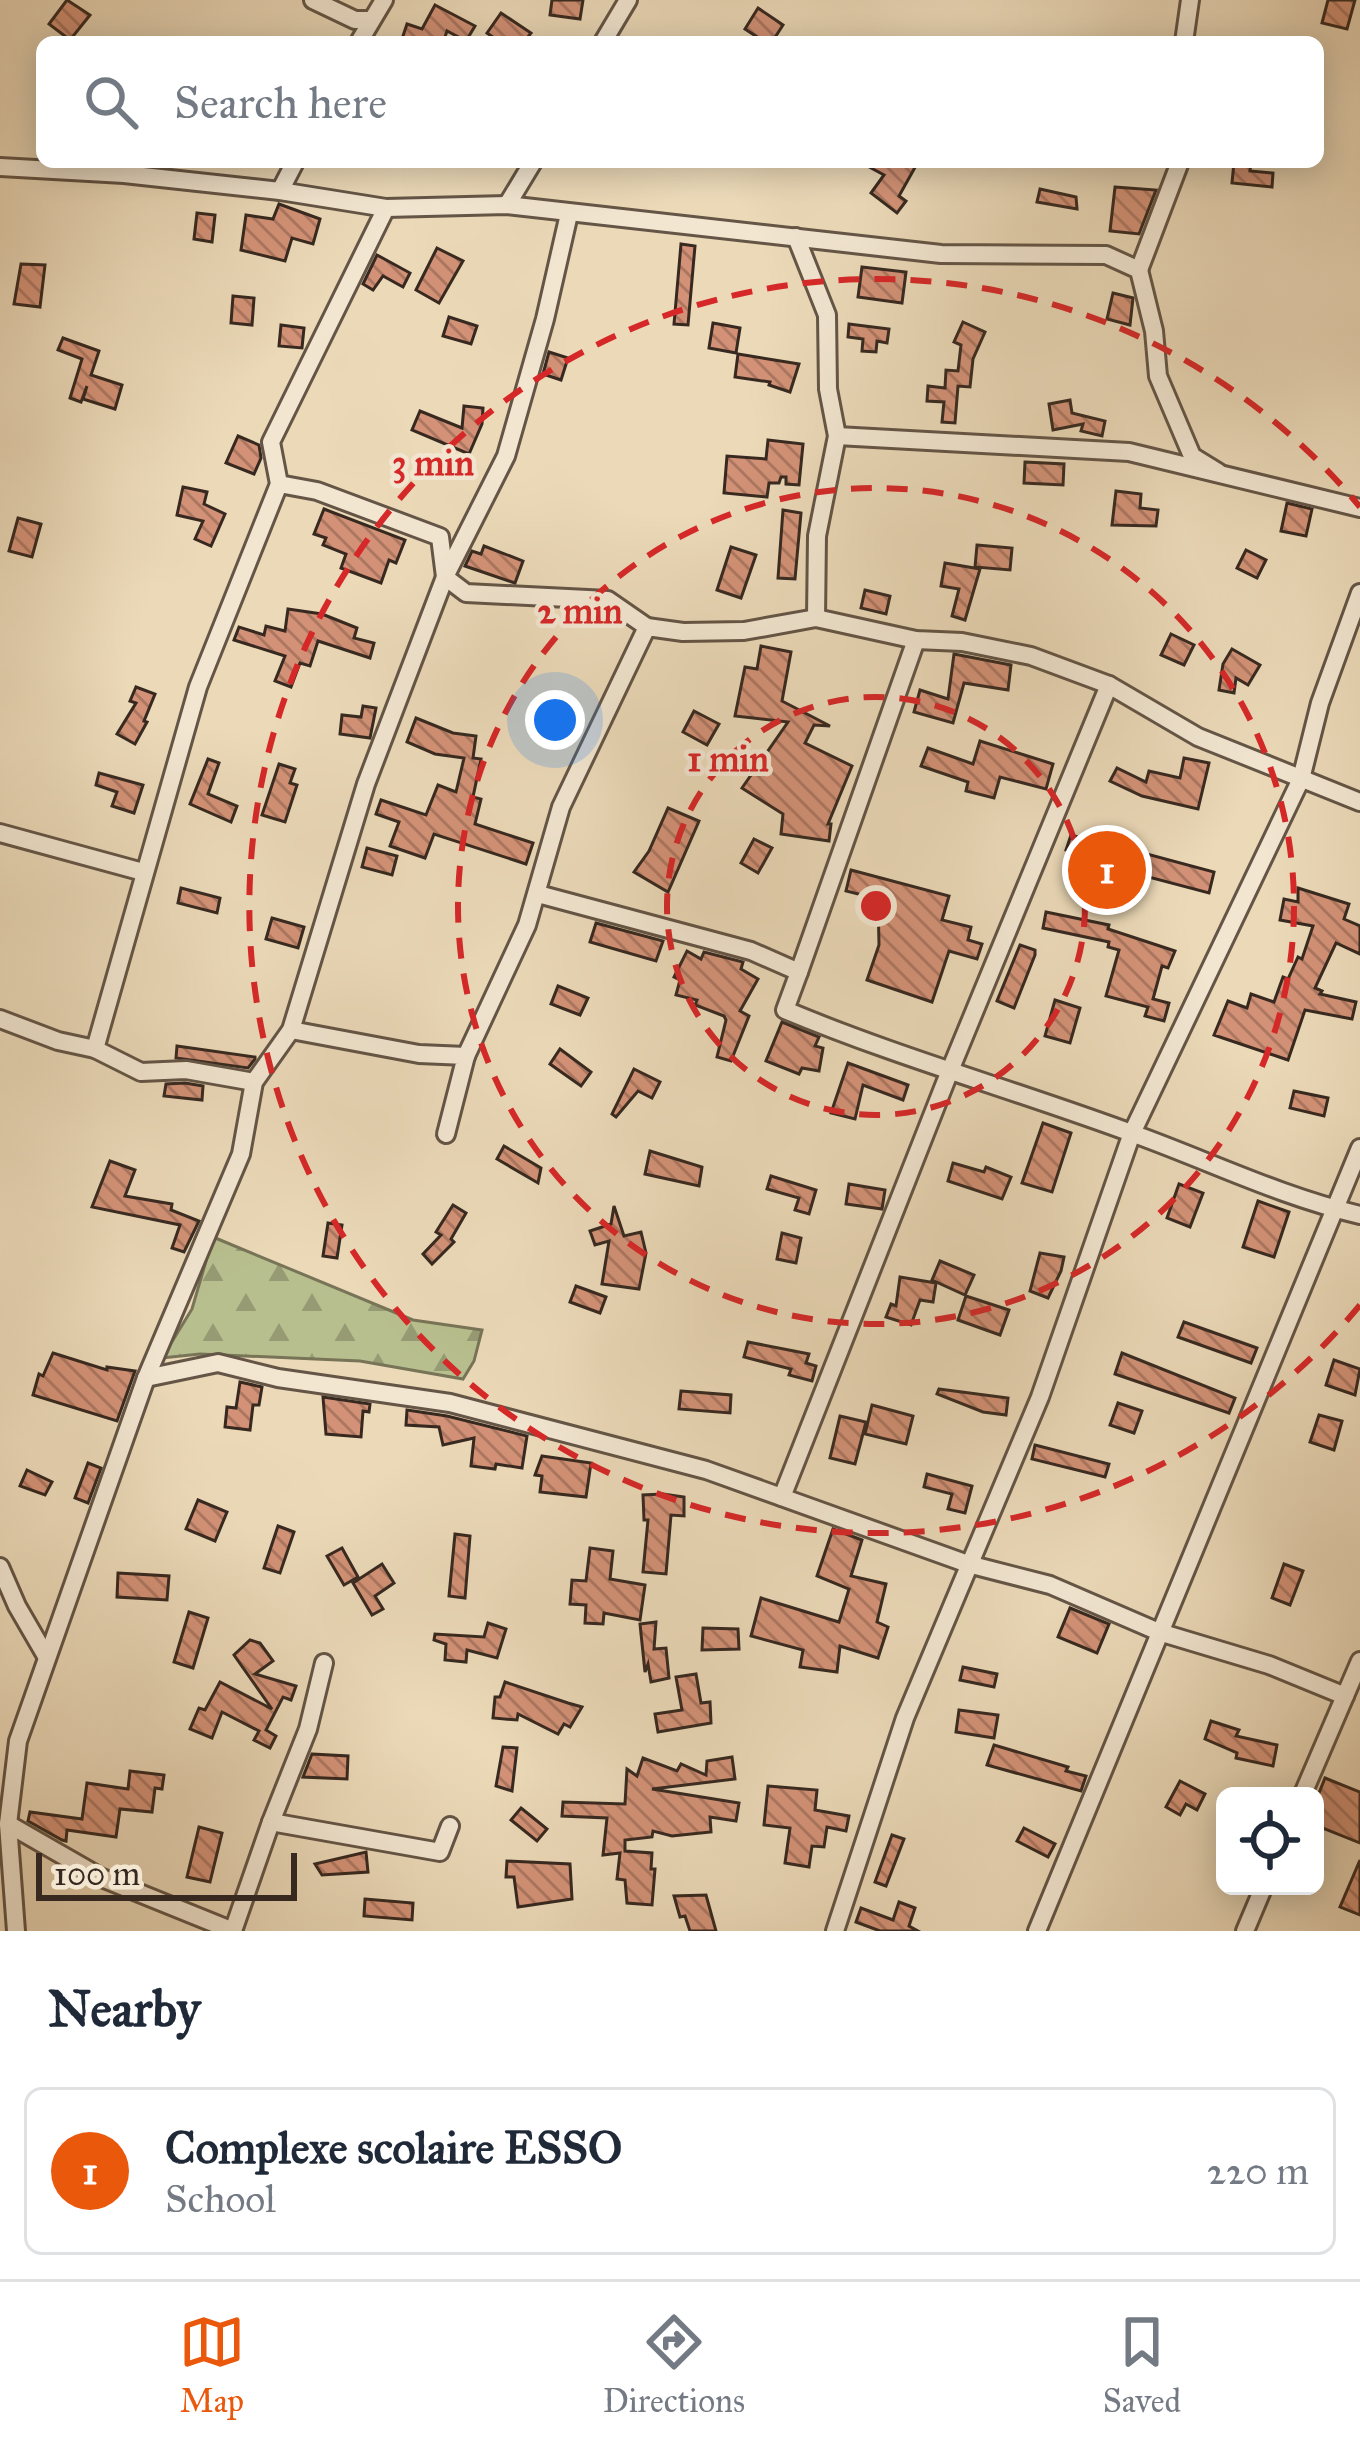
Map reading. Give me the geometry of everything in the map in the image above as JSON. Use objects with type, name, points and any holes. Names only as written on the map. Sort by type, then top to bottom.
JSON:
[{"type":"street","points":[[313,0],[355,20],[371,20]]},
{"type":"street","points":[[362,36],[384,0]]},
{"type":"street","points":[[607,36],[628,0]]},
{"type":"street","points":[[1185,36],[1190,0]]},
{"type":"street","points":[[0,167],[280,190],[386,208],[507,205],[940,254],[1106,255],[1139,270]]},
{"type":"street","points":[[280,190],[292,168]]},
{"type":"street","points":[[507,205],[529,168]]},
{"type":"street","points":[[1178,168],[1139,270],[1147,290],[1158,376],[1192,456],[1218,472]]},
{"type":"street","points":[[95,1049],[198,687],[279,484],[271,442],[386,208]]},
{"type":"street","points":[[16,1931],[4,1826],[9,1738],[46,1656],[146,1378],[241,1154],[254,1082],[291,1030],[367,784],[446,577],[506,456],[545,319],[568,214]]},
{"type":"street","points":[[796,237],[827,315],[828,389],[836,436],[818,536],[816,618]]},
{"type":"street","points":[[836,436],[1130,452],[1360,508]]},
{"type":"street","points":[[279,484],[317,491],[440,537],[446,577],[466,593],[608,600],[647,627],[683,632],[744,631],[816,618],[916,640],[962,642],[1031,656],[1109,685],[1198,737],[1360,802]]},
{"type":"street","points":[[835,1931],[905,1718],[1040,1397],[1132,1133],[1301,779],[1320,704],[1360,593]]},
{"type":"street","points":[[446,1134],[466,1056],[538,894],[561,807],[647,627]]},
{"type":"street","points":[[916,640],[785,1010],[950,1073],[1360,1216]]},
{"type":"street","points":[[782,1497],[1109,685]]},
{"type":"street","points":[[0,833],[143,872]]},
{"type":"street","points":[[538,894],[751,951],[800,972]]},
{"type":"street","points":[[0,1019],[58,1042],[95,1049],[141,1072],[186,1070],[254,1082]]},
{"type":"street","points":[[291,1030],[419,1054],[466,1056]]},
{"type":"street","points":[[1037,1931],[1360,1148]]},
{"type":"street","points":[[146,1378],[218,1363],[278,1378],[450,1403],[706,1469],[968,1564],[1050,1585],[1159,1631],[1269,1665],[1346,1696]]},
{"type":"street","points":[[0,1567],[16,1606],[46,1656]]},
{"type":"street","points":[[1306,1787],[1360,1661]]},
{"type":"street","points":[[4,1826],[101,1878],[233,1931],[308,1730],[324,1663]]},
{"type":"street","points":[[271,1822],[440,1852],[450,1826]]},
{"type":"street","points":[[1245,1931],[1260,1895]]},
{"type":"green space","points":[[213,1237],[413,1320],[482,1330],[474,1361],[463,1379],[360,1361],[200,1354],[162,1358],[192,1309]]},
{"type":"building","points":[[67,0],[90,15],[73,36],[65,36],[49,24]]},
{"type":"building","points":[[552,0],[583,0],[580,19],[550,15]]},
{"type":"building","points":[[1328,0],[1355,0],[1347,29],[1322,23]]},
{"type":"building","points":[[435,5],[475,26],[469,36],[447,31],[445,36],[403,36],[407,24],[422,29]]},
{"type":"building","points":[[758,8],[783,25],[776,36],[756,36],[745,29]]},
{"type":"building","points":[[501,13],[531,33],[491,36],[487,33]]},
{"type":"building","points":[[871,168],[915,168],[899,196],[906,201],[897,213],[871,193],[884,175]]},
{"type":"building","points":[[1233,168],[1273,173],[1272,187],[1232,183]]},
{"type":"building","points":[[1115,187],[1156,190],[1139,234],[1110,231]]},
{"type":"building","points":[[1040,189],[1076,197],[1077,209],[1037,202]]},
{"type":"building","points":[[279,204],[320,219],[313,244],[292,238],[285,261],[241,250],[246,215],[273,219]]},
{"type":"building","points":[[197,213],[215,215],[212,242],[194,239]]},
{"type":"building","points":[[681,244],[695,246],[688,325],[674,324]]},
{"type":"building","points":[[437,248],[463,261],[439,303],[416,290]]},
{"type":"building","points":[[377,255],[410,273],[403,287],[383,276],[373,290],[363,284]]},
{"type":"building","points":[[21,264],[45,265],[40,307],[14,304]]},
{"type":"building","points":[[862,267],[906,272],[902,303],[858,297]]},
{"type":"building","points":[[1113,293],[1133,298],[1130,325],[1107,319]]},
{"type":"building","points":[[233,296],[254,298],[252,325],[231,323]]},
{"type":"building","points":[[449,317],[477,326],[471,344],[443,336]]},
{"type":"building","points":[[963,322],[985,332],[973,359],[970,387],[958,386],[955,423],[942,422],[944,402],[927,401],[928,386],[945,388],[946,370],[958,371],[961,345],[954,342]]},
{"type":"building","points":[[713,323],[740,328],[736,353],[709,348]]},
{"type":"building","points":[[849,324],[889,329],[887,343],[877,341],[876,352],[862,351],[863,339],[848,337]]},
{"type":"building","points":[[281,325],[304,328],[302,348],[279,346]]},
{"type":"building","points":[[63,338],[99,351],[91,375],[122,385],[115,409],[83,399],[87,386],[81,402],[70,398],[82,359],[58,350]]},
{"type":"building","points":[[549,352],[568,358],[561,380],[543,374]]},
{"type":"building","points":[[738,354],[799,364],[790,392],[770,382],[735,377]]},
{"type":"building","points":[[1070,400],[1072,413],[1105,421],[1102,436],[1081,431],[1083,424],[1053,430],[1049,404]]},
{"type":"building","points":[[464,406],[483,408],[482,424],[469,454],[412,430],[420,411],[462,428]]},
{"type":"building","points":[[238,436],[259,445],[261,458],[254,474],[226,463]]},
{"type":"building","points":[[768,440],[803,444],[799,485],[786,484],[786,477],[781,477],[779,483],[769,483],[767,497],[724,493],[727,456],[766,459]]},
{"type":"building","points":[[1025,462],[1064,464],[1063,485],[1024,483]]},
{"type":"building","points":[[183,487],[207,492],[204,504],[225,514],[211,546],[195,539],[203,521],[177,515]]},
{"type":"building","points":[[1116,491],[1141,494],[1140,508],[1158,510],[1156,526],[1112,525]]},
{"type":"building","points":[[1287,503],[1312,509],[1306,536],[1281,531]]},
{"type":"building","points":[[324,509],[405,540],[396,563],[389,560],[381,583],[341,568],[346,554],[323,545],[326,538],[314,534]]},
{"type":"building","points":[[783,510],[801,513],[795,579],[778,578]]},
{"type":"building","points":[[18,518],[41,524],[32,557],[9,551]]},
{"type":"building","points":[[977,545],[1012,548],[1010,570],[975,567]]},
{"type":"building","points":[[484,546],[523,561],[515,583],[465,566],[472,551],[481,554]]},
{"type":"building","points":[[731,547],[756,555],[741,598],[717,590]]},
{"type":"building","points":[[1246,550],[1266,560],[1257,578],[1237,568]]},
{"type":"building","points":[[945,563],[980,569],[965,620],[952,616],[959,589],[941,586]]},
{"type":"building","points":[[865,590],[890,596],[886,614],[861,608]]},
{"type":"building","points":[[288,609],[322,614],[357,628],[354,638],[374,643],[370,658],[318,641],[310,666],[300,663],[291,687],[275,681],[285,656],[234,640],[239,627],[264,635],[266,626],[285,631]]},
{"type":"building","points":[[1171,634],[1194,645],[1184,665],[1161,655]]},
{"type":"building","points":[[761,646],[791,652],[782,701],[830,726],[814,725],[805,743],[852,766],[828,824],[829,841],[781,834],[783,814],[742,788],[788,722],[735,716],[745,667],[757,669]]},
{"type":"building","points":[[1232,649],[1260,665],[1248,685],[1236,678],[1234,693],[1219,690],[1223,664]]},
{"type":"building","points":[[954,654],[1011,665],[1008,690],[964,683],[953,723],[914,712],[920,690],[948,699]]},
{"type":"building","points":[[136,687],[155,694],[135,744],[117,734],[136,703],[130,701]]},
{"type":"building","points":[[363,706],[376,708],[370,738],[340,734],[342,715],[361,717]]},
{"type":"building","points":[[694,711],[719,724],[707,745],[683,732]]},
{"type":"building","points":[[416,718],[453,733],[476,736],[473,758],[481,759],[473,797],[481,799],[475,824],[533,843],[526,864],[434,834],[425,858],[390,846],[399,822],[376,814],[381,800],[426,815],[438,785],[456,792],[464,758],[435,754],[407,742]]},
{"type":"building","points":[[980,741],[1053,764],[1046,789],[1000,777],[994,798],[966,791],[968,782],[921,766],[928,748],[973,764]]},
{"type":"building","points":[[1184,758],[1209,763],[1198,809],[1142,796],[1110,781],[1117,768],[1146,782],[1149,771],[1180,778]]},
{"type":"building","points":[[208,759],[219,763],[208,794],[237,806],[231,822],[190,804]]},
{"type":"building","points":[[279,764],[295,769],[290,783],[297,785],[285,822],[262,815]]},
{"type":"building","points":[[99,773],[143,785],[134,813],[112,806],[117,792],[96,785]]},
{"type":"building","points":[[668,808],[699,821],[668,892],[634,872]]},
{"type":"building","points":[[1071,835],[1108,846],[1110,840],[1214,872],[1209,893],[1103,865],[1104,861],[1066,850]]},
{"type":"building","points":[[754,839],[772,848],[758,873],[741,863]]},
{"type":"building","points":[[367,848],[397,856],[392,875],[362,867]]},
{"type":"building","points":[[851,870],[949,896],[942,920],[971,927],[968,940],[982,944],[977,959],[949,951],[932,1002],[867,980],[879,945],[878,899],[846,891]]},
{"type":"building","points":[[181,888],[220,898],[217,913],[178,903]]},
{"type":"building","points":[[1298,888],[1349,904],[1344,919],[1360,926],[1360,954],[1336,943],[1315,988],[1320,994],[1356,1002],[1352,1019],[1305,1010],[1288,1060],[1214,1035],[1228,1001],[1247,1008],[1251,994],[1274,1002],[1283,977],[1288,979],[1298,957],[1302,959],[1313,926],[1280,920],[1284,899],[1298,902]]},
{"type":"building","points":[[1046,912],[1109,925],[1108,929],[1175,951],[1168,968],[1162,966],[1153,999],[1169,1003],[1164,1021],[1145,1016],[1148,1007],[1106,996],[1119,950],[1108,947],[1109,942],[1043,928]]},
{"type":"building","points":[[272,918],[304,927],[298,948],[266,939]]},
{"type":"building","points":[[596,923],[663,941],[656,961],[590,942]]},
{"type":"building","points":[[1020,945],[1035,950],[1035,955],[1014,1008],[997,1001]]},
{"type":"building","points":[[687,951],[701,959],[704,952],[743,962],[741,969],[758,979],[740,1011],[749,1016],[731,1061],[717,1057],[724,1016],[695,1005],[697,1000],[676,995],[680,980],[674,977]]},
{"type":"building","points":[[558,986],[588,998],[580,1015],[551,1004]]},
{"type":"building","points":[[1055,1000],[1080,1008],[1070,1043],[1045,1036]]},
{"type":"building","points":[[782,1022],[819,1037],[815,1046],[823,1048],[819,1071],[802,1068],[799,1074],[766,1061]]},
{"type":"building","points":[[177,1046],[255,1059],[248,1068],[176,1058]]},
{"type":"building","points":[[560,1049],[591,1072],[581,1086],[550,1064]]},
{"type":"building","points":[[848,1063],[908,1085],[903,1100],[863,1085],[855,1119],[831,1113]]},
{"type":"building","points":[[634,1069],[660,1082],[652,1098],[638,1091],[616,1117],[612,1114]]},
{"type":"building","points":[[166,1084],[203,1086],[202,1100],[164,1096]]},
{"type":"building","points":[[1294,1091],[1328,1098],[1324,1116],[1290,1108]]},
{"type":"building","points":[[1043,1123],[1071,1133],[1052,1192],[1022,1183]]},
{"type":"building","points":[[504,1146],[541,1168],[538,1183],[497,1159]]},
{"type":"building","points":[[650,1151],[702,1167],[699,1186],[645,1174]]},
{"type":"building","points":[[110,1161],[135,1170],[125,1196],[172,1204],[171,1210],[199,1221],[184,1252],[172,1248],[180,1225],[92,1207]]},
{"type":"building","points":[[953,1163],[984,1172],[986,1167],[1011,1177],[1002,1199],[948,1181]]},
{"type":"building","points":[[771,1176],[816,1190],[809,1214],[795,1210],[799,1198],[767,1189]]},
{"type":"building","points":[[849,1184],[885,1190],[882,1209],[846,1204]]},
{"type":"building","points":[[1179,1184],[1203,1193],[1190,1227],[1167,1218]]},
{"type":"building","points":[[1258,1201],[1289,1212],[1274,1257],[1243,1247]]},
{"type":"building","points":[[453,1205],[466,1213],[451,1239],[454,1242],[432,1264],[423,1254],[441,1235],[436,1232]]},
{"type":"building","points":[[614,1206],[624,1236],[641,1232],[646,1253],[639,1289],[602,1284],[609,1241],[595,1245],[590,1231],[611,1224]]},
{"type":"building","points":[[328,1223],[342,1225],[337,1258],[323,1256]]},
{"type":"building","points":[[782,1233],[801,1238],[796,1263],[777,1259]]},
{"type":"building","points":[[1040,1253],[1064,1257],[1048,1298],[1030,1291]]},
{"type":"building","points":[[940,1261],[974,1275],[965,1295],[932,1280]]},
{"type":"building","points":[[900,1277],[936,1283],[933,1302],[920,1300],[911,1325],[886,1317],[891,1304],[896,1306]]},
{"type":"building","points":[[576,1286],[606,1297],[600,1313],[570,1302]]},
{"type":"building","points":[[966,1296],[1009,1310],[1000,1335],[958,1320]]},
{"type":"building","points":[[1184,1322],[1257,1348],[1251,1363],[1178,1337]]},
{"type":"building","points":[[748,1342],[809,1354],[806,1363],[816,1366],[812,1381],[789,1375],[791,1369],[744,1357]]},
{"type":"building","points":[[53,1353],[107,1370],[135,1371],[117,1421],[33,1395],[39,1374],[43,1376]]},
{"type":"building","points":[[1122,1353],[1235,1398],[1229,1413],[1115,1374]]},
{"type":"building","points":[[1334,1360],[1360,1369],[1355,1395],[1326,1385]]},
{"type":"building","points":[[240,1382],[262,1387],[259,1405],[253,1405],[250,1430],[225,1427],[227,1407],[236,1408]]},
{"type":"building","points":[[939,1389],[1008,1398],[1006,1415],[983,1412],[937,1394]]},
{"type":"building","points":[[681,1391],[731,1395],[730,1413],[679,1409]]},
{"type":"building","points":[[323,1397],[370,1404],[369,1412],[363,1411],[361,1437],[326,1434]]},
{"type":"building","points":[[1118,1403],[1142,1411],[1134,1433],[1110,1425]]},
{"type":"building","points":[[872,1405],[913,1416],[906,1444],[865,1434]]},
{"type":"building","points":[[407,1410],[527,1436],[522,1468],[471,1466],[474,1438],[443,1445],[439,1427],[406,1425]]},
{"type":"building","points":[[1319,1415],[1342,1421],[1334,1450],[1310,1442]]},
{"type":"building","points":[[840,1416],[866,1422],[855,1464],[830,1458]]},
{"type":"building","points":[[1035,1445],[1109,1464],[1105,1477],[1032,1459]]},
{"type":"building","points":[[542,1456],[591,1463],[586,1497],[540,1492],[542,1476],[535,1475]]},
{"type":"building","points":[[88,1463],[101,1468],[88,1503],[75,1498]]},
{"type":"building","points":[[27,1470],[52,1482],[45,1495],[20,1486]]},
{"type":"building","points":[[927,1474],[972,1486],[965,1513],[948,1509],[952,1494],[924,1487]]},
{"type":"building","points":[[643,1495],[684,1497],[684,1516],[671,1515],[666,1574],[643,1572],[648,1520],[644,1520]]},
{"type":"building","points":[[198,1500],[227,1512],[215,1541],[186,1529]]},
{"type":"building","points":[[278,1526],[294,1532],[280,1573],[264,1568]]},
{"type":"building","points":[[833,1529],[862,1540],[851,1576],[886,1584],[877,1622],[888,1627],[878,1658],[840,1646],[837,1672],[800,1667],[803,1650],[751,1636],[761,1598],[839,1622],[849,1589],[817,1576]]},
{"type":"building","points":[[455,1534],[470,1536],[465,1598],[449,1596]]},
{"type":"building","points":[[342,1548],[358,1577],[344,1585],[327,1556]]},
{"type":"building","points":[[590,1548],[613,1551],[610,1579],[645,1585],[640,1620],[604,1613],[603,1624],[585,1623],[586,1605],[570,1604],[572,1580],[586,1581]]},
{"type":"building","points":[[382,1564],[394,1583],[375,1596],[383,1609],[372,1615],[353,1583]]},
{"type":"building","points":[[1284,1564],[1303,1571],[1290,1605],[1272,1598]]},
{"type":"building","points":[[118,1573],[169,1576],[167,1600],[117,1597]]},
{"type":"building","points":[[1070,1608],[1109,1624],[1097,1653],[1058,1637]]},
{"type":"building","points":[[189,1612],[208,1618],[193,1668],[174,1662]]},
{"type":"building","points":[[656,1622],[654,1649],[666,1648],[669,1678],[651,1682],[648,1664],[645,1672],[640,1624]]},
{"type":"building","points":[[488,1623],[506,1629],[497,1658],[467,1650],[466,1662],[445,1660],[446,1644],[434,1640],[435,1634],[484,1637]]},
{"type":"building","points":[[703,1628],[738,1629],[739,1649],[702,1650]]},
{"type":"building","points":[[250,1640],[260,1643],[273,1661],[255,1674],[296,1686],[291,1700],[283,1697],[266,1730],[276,1736],[270,1748],[254,1740],[259,1731],[222,1712],[212,1738],[190,1729],[199,1708],[205,1710],[220,1682],[272,1709],[234,1655]]},
{"type":"building","points":[[963,1667],[997,1674],[994,1687],[960,1680]]},
{"type":"building","points":[[696,1674],[701,1703],[710,1702],[711,1723],[658,1732],[655,1714],[682,1710],[676,1677]]},
{"type":"building","points":[[505,1682],[582,1707],[570,1727],[564,1724],[558,1734],[518,1714],[517,1720],[493,1718],[495,1697],[500,1697]]},
{"type":"building","points":[[959,1710],[998,1715],[994,1738],[956,1732]]},
{"type":"building","points":[[1211,1721],[1239,1730],[1236,1736],[1277,1745],[1273,1766],[1236,1758],[1237,1753],[1205,1739]]},
{"type":"building","points":[[994,1745],[1086,1776],[1081,1791],[987,1765]]},
{"type":"building","points":[[503,1747],[517,1748],[512,1791],[496,1786]]},
{"type":"building","points":[[312,1754],[348,1756],[347,1779],[303,1777]]},
{"type":"building","points":[[732,1757],[735,1779],[652,1789],[739,1803],[736,1821],[710,1817],[711,1832],[672,1836],[653,1831],[652,1837],[625,1840],[625,1851],[652,1853],[652,1905],[627,1903],[625,1880],[617,1879],[620,1853],[603,1855],[607,1818],[562,1816],[563,1802],[625,1804],[627,1769],[637,1776],[643,1758],[677,1771],[681,1764],[706,1775],[707,1761]]},
{"type":"building","points":[[130,1771],[164,1775],[162,1789],[155,1788],[152,1812],[120,1809],[116,1837],[67,1830],[66,1841],[28,1821],[30,1812],[82,1819],[87,1783],[128,1789]]},
{"type":"building","points":[[1325,1778],[1360,1792],[1360,1843],[1324,1829]]},
{"type":"building","points":[[1180,1781],[1205,1794],[1197,1810],[1186,1804],[1180,1815],[1166,1807]]},
{"type":"building","points":[[768,1786],[817,1790],[815,1810],[849,1816],[846,1831],[827,1827],[824,1847],[812,1846],[809,1867],[785,1863],[790,1828],[764,1825]]},
{"type":"building","points":[[521,1808],[547,1829],[537,1841],[511,1820]]},
{"type":"building","points":[[199,1827],[222,1833],[210,1882],[187,1877]]},
{"type":"building","points":[[1024,1828],[1055,1844],[1048,1857],[1017,1841]]},
{"type":"building","points":[[892,1835],[904,1839],[886,1886],[875,1882]]},
{"type":"building","points":[[366,1852],[368,1872],[322,1875],[315,1864]]},
{"type":"building","points":[[1360,1860],[1360,1915],[1340,1907]]},
{"type":"building","points":[[507,1861],[570,1864],[572,1899],[518,1907],[514,1877],[506,1877]]},
{"type":"building","points":[[706,1895],[716,1931],[690,1931],[674,1896]]},
{"type":"building","points":[[365,1899],[413,1903],[412,1920],[364,1916]]},
{"type":"building","points":[[899,1902],[915,1908],[909,1926],[918,1931],[880,1931],[856,1922],[861,1908],[893,1920]]},
{"type":"place","name":"Complexe scolaire ESSO","points":[[1107,870]]}]
